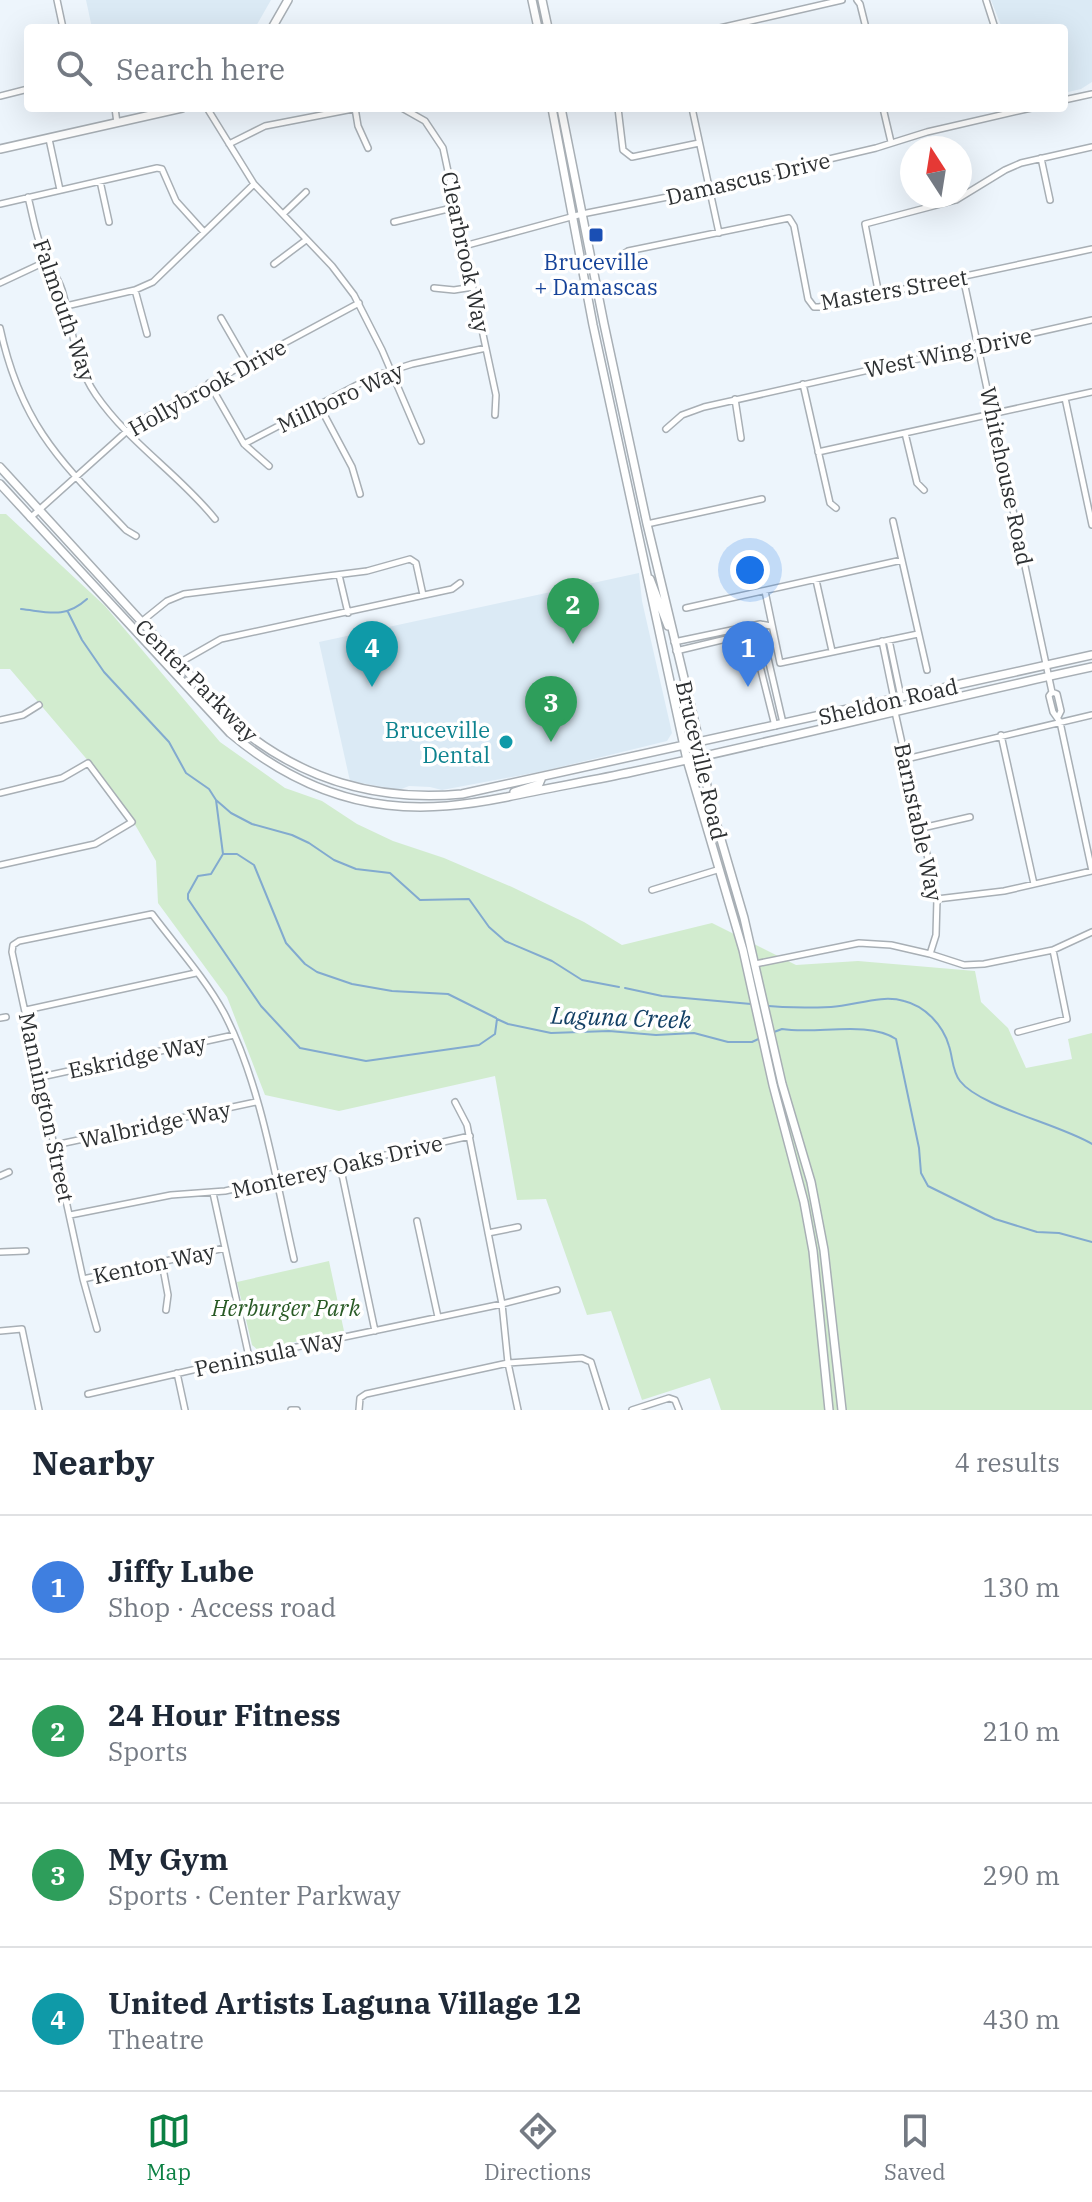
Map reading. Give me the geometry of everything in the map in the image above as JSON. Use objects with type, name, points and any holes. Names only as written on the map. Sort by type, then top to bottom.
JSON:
[{"type":"main road","points":[[274,24],[288,0]]},
{"type":"main road","points":[[532,0],[537,24]]},
{"type":"main road","points":[[542,0],[547,24]]},
{"type":"main road","points":[[0,149],[166,112]]},
{"type":"main road","name":"Bruceville Road","points":[[553,112],[593,325],[684,747],[717,870],[755,982],[804,1202],[813,1251],[829,1410]]},
{"type":"main road","name":"Bruceville Road","points":[[562,112],[647,524],[710,802],[755,964],[755,982]]},
{"type":"main road","name":"Center Parkway","points":[[0,467],[236,725],[284,760],[345,786],[383,794],[462,794],[684,747]]},
{"type":"main road","name":"Center Parkway","points":[[0,484],[218,722],[248,749],[281,770],[331,793],[367,802],[417,807],[461,806],[687,760]]},
{"type":"main road","points":[[648,578],[654,583],[664,620],[672,631]]},
{"type":"main road","name":"Sheldon Road","points":[[684,747],[1092,655]]},
{"type":"main road","name":"Sheldon Road","points":[[687,760],[1092,667]]},
{"type":"main road","points":[[505,797],[539,784],[542,777]]},
{"type":"main road","name":"Bruceville Road","points":[[769,1046],[811,1182],[824,1250],[842,1410]]},
{"type":"street","points":[[57,0],[62,24]]},
{"type":"street","points":[[737,24],[842,0]]},
{"type":"street","points":[[857,0],[865,24]]},
{"type":"street","points":[[986,0],[994,24]]},
{"type":"street","points":[[0,96],[24,90]]},
{"type":"street","points":[[1068,99],[1092,94]]},
{"type":"street","points":[[116,112],[117,124]]},
{"type":"street","points":[[209,112],[254,184],[332,266],[359,303],[421,441]]},
{"type":"street","points":[[229,144],[260,128],[337,112]]},
{"type":"street","points":[[356,112],[358,126],[368,148]]},
{"type":"street","name":"Clearbrook Way","points":[[417,112],[443,148],[496,395],[495,415]]},
{"type":"street","points":[[618,112],[626,155],[632,157],[699,143]]},
{"type":"street","points":[[693,112],[719,233]]},
{"type":"street","points":[[884,112],[891,143]]},
{"type":"street","name":"Damascus Drive","points":[[464,246],[582,214],[710,189],[1008,112]]},
{"type":"street","points":[[49,139],[60,190]]},
{"type":"street","points":[[879,295],[865,224],[956,200],[1005,170],[1041,158],[1092,147]]},
{"type":"street","points":[[1041,158],[1050,200]]},
{"type":"street","points":[[0,204],[162,169],[176,201],[204,232]]},
{"type":"street","points":[[100,181],[109,222]]},
{"type":"street","points":[[66,306],[135,290],[162,275],[254,184]]},
{"type":"street","points":[[283,214],[306,192]]},
{"type":"street","name":"Falmouth Way","points":[[28,197],[47,261],[60,284],[84,375],[125,431],[151,458],[185,484],[215,519]]},
{"type":"street","points":[[394,222],[456,207]]},
{"type":"street","name":"Masters Street","points":[[622,255],[628,251],[789,218],[794,226],[810,304],[819,307],[1092,249]]},
{"type":"street","points":[[274,264],[306,240]]},
{"type":"street","points":[[0,283],[47,261]]},
{"type":"street","name":"Whitehouse Road","points":[[963,277],[1052,692],[1057,694],[1061,711],[1059,719],[1092,871]]},
{"type":"street","points":[[434,288],[454,290],[473,287]]},
{"type":"street","points":[[135,290],[147,334]]},
{"type":"street","name":"Hollybrook Drive","points":[[30,518],[125,431],[152,413],[359,303]]},
{"type":"street","points":[[221,318],[247,363]]},
{"type":"street","name":"West Wing Drive","points":[[666,429],[682,415],[735,399],[1092,320]]},
{"type":"street","points":[[0,328],[12,377],[28,412],[50,447],[126,530],[136,536]]},
{"type":"street","name":"Millboro Way","points":[[244,444],[391,370],[486,348]]},
{"type":"street","points":[[209,383],[244,444],[269,466]]},
{"type":"street","points":[[803,384],[830,503],[836,508]]},
{"type":"street","points":[[818,452],[1092,392]]},
{"type":"street","points":[[1065,398],[1092,525]]},
{"type":"street","points":[[735,399],[741,438]]},
{"type":"street","points":[[319,405],[352,467],[360,494]]},
{"type":"street","points":[[905,433],[917,483],[924,490]]},
{"type":"street","points":[[647,524],[762,499]]},
{"type":"street","points":[[893,521],[927,670]]},
{"type":"street","points":[[140,623],[167,601],[184,594],[367,571],[410,559],[416,563],[423,595]]},
{"type":"street","points":[[686,608],[902,560]]},
{"type":"street","points":[[339,575],[348,613]]},
{"type":"street","points":[[816,580],[832,651]]},
{"type":"street","points":[[179,664],[221,639],[452,589],[460,583]]},
{"type":"street","points":[[765,591],[780,663],[918,634]]},
{"type":"street","points":[[760,624],[779,725]]},
{"type":"street","points":[[675,647],[750,626],[771,626]]},
{"type":"street","points":[[750,626],[779,725]]},
{"type":"street","points":[[675,647],[762,632],[771,626]]},
{"type":"street","points":[[885,641],[898,699]]},
{"type":"street","points":[[0,720],[23,715],[39,705]]},
{"type":"street","name":"Barnstable Way","points":[[895,712],[937,899],[936,935],[930,954]]},
{"type":"street","points":[[906,759],[1059,719],[1092,715]]},
{"type":"street","points":[[1001,735],[1034,884]]},
{"type":"street","points":[[0,793],[62,778],[88,763],[132,822],[95,844],[0,865]]},
{"type":"street","points":[[416,796],[417,807]]},
{"type":"street","points":[[427,796],[427,807]]},
{"type":"street","points":[[922,828],[970,817]]},
{"type":"street","points":[[652,890],[717,870]]},
{"type":"street","points":[[937,899],[1004,891],[1092,871]]},
{"type":"street","name":"Mannington Street","points":[[97,1329],[83,1279],[12,952],[13,945],[19,941],[152,914],[220,1006],[234,1035],[271,1151],[294,1259]]},
{"type":"street","points":[[755,964],[859,943],[891,945],[930,954],[952,963],[973,965],[1053,950],[1092,932]]},
{"type":"street","points":[[1018,1032],[1067,1019],[1053,950]]},
{"type":"street","points":[[26,1010],[196,973]]},
{"type":"street","name":"Eskridge Way","points":[[41,1077],[234,1035]]},
{"type":"street","name":"Walbridge Way","points":[[55,1145],[256,1102]]},
{"type":"street","points":[[455,1102],[463,1113],[470,1136]]},
{"type":"street","name":"Monterey Oaks Drive","points":[[70,1215],[171,1195],[213,1193],[470,1136],[502,1304],[508,1363],[518,1410]]},
{"type":"street","points":[[340,1165],[375,1331]]},
{"type":"street","points":[[0,1176],[9,1172]]},
{"type":"street","points":[[213,1193],[249,1357]]},
{"type":"street","points":[[417,1221],[438,1317]]},
{"type":"street","points":[[488,1233],[518,1227]]},
{"type":"street","name":"Kenton Way","points":[[83,1279],[225,1248]]},
{"type":"street","points":[[0,1252],[26,1251]]},
{"type":"street","points":[[162,1263],[168,1295],[166,1310]]},
{"type":"street","name":"Peninsula Way","points":[[88,1394],[557,1290]]},
{"type":"street","points":[[0,1331],[22,1329],[39,1410]]},
{"type":"street","points":[[359,1410],[360,1398],[366,1394],[508,1363],[585,1359],[591,1362],[606,1410]]},
{"type":"street","points":[[177,1373],[185,1410]]},
{"type":"street","points":[[632,1410],[669,1398],[675,1400],[679,1410]]},
{"type":"shaded area","points":[[86,0],[271,0],[257,24],[91,24]]},
{"type":"shaded area","points":[[991,0],[1092,0],[1092,82],[1068,92],[1068,24],[1000,24]]},
{"type":"shaded area","points":[[639,573],[642,601],[672,733],[667,741],[544,771],[442,790],[409,786],[399,790],[350,781],[319,642]]},
{"type":"green space","points":[[0,514],[6,514],[105,606],[220,742],[285,788],[322,801],[357,824],[512,887],[584,922],[622,945],[712,923],[796,965],[858,961],[975,971],[981,1002],[1008,1028],[1026,1068],[1072,1059],[1068,1039],[1092,1033],[1092,1410],[721,1410],[710,1378],[642,1400],[611,1311],[587,1315],[546,1199],[517,1200],[495,1076],[339,1111],[265,1095],[227,997],[158,903],[156,861],[134,823],[90,763],[10,669],[0,669]]},
{"type":"green space","name":"Herburger Park","points":[[329,1261],[344,1331],[258,1350],[252,1345],[237,1282]]},
{"type":"waterway","name":"Laguna Creek","points":[[21,609],[64,612],[87,599]]},
{"type":"waterway","name":"Laguna Creek","points":[[68,612],[82,640],[104,672],[169,742],[186,773],[209,789],[231,813],[252,824],[292,835],[356,869],[390,873],[420,900],[469,899],[489,927],[505,941],[552,961],[582,980],[619,987]]},
{"type":"waterway","name":"Laguna Creek","points":[[216,800],[223,854],[237,854],[254,865],[286,943],[305,964],[317,972],[352,984],[392,991],[448,994],[496,1018]]},
{"type":"waterway","name":"Laguna Creek","points":[[223,854],[211,874],[198,876],[188,899],[261,1006],[300,1048],[366,1061],[479,1045],[495,1034],[497,1019],[551,1033],[694,1033],[728,1042],[752,1042],[769,1034]]},
{"type":"waterway","name":"Laguna Creek","points":[[625,988],[662,996],[751,1004]]},
{"type":"waterway","name":"Laguna Creek","points":[[757,1005],[831,1007],[886,999],[912,1004],[926,1012],[942,1031],[955,1073],[970,1090],[1002,1107],[1092,1144]]},
{"type":"waterway","name":"Laguna Creek","points":[[774,1032],[782,1029],[856,1029],[884,1033],[896,1039],[919,1148],[921,1173],[928,1186],[995,1219],[1037,1232],[1059,1233],[1092,1242]]},
{"type":"place","name":"Bruceville + Damascas","points":[[596,235]]},
{"type":"place","name":"24 Hour Fitness","points":[[573,644]]},
{"type":"place","name":"United Artists Laguna Village 12","points":[[372,687]]},
{"type":"place","name":"Jiffy Lube","points":[[748,687]]},
{"type":"place","name":"Bruceville Dental","points":[[506,742]]},
{"type":"place","name":"My Gym","points":[[551,742]]}]
